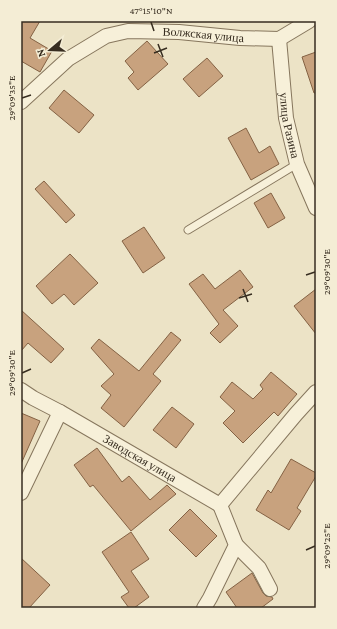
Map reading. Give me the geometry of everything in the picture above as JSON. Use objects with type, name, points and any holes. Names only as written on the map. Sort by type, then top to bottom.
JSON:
[{"type":"street","points":[[279,39],[309,21]]},
{"type":"street","name":"Волжская улица","points":[[21,102],[68,59],[106,36],[128,31],[179,32],[240,38],[279,39]]},
{"type":"street","name":"улица Разина","points":[[279,39],[286,118],[297,164],[316,208]]},
{"type":"street","name":"Заводская улица","points":[[21,390],[220,506]]},
{"type":"street","points":[[270,589],[259,568],[236,545],[220,506],[316,392]]},
{"type":"street","points":[[21,493],[60,412]]},
{"type":"street","points":[[204,608],[236,545]]},
{"type":"lane","points":[[188,230],[297,164]]},
{"type":"building","points":[[21,21],[40,21],[30,38],[52,51],[40,72],[21,61]]},
{"type":"building","points":[[147,41],[168,64],[138,90],[128,78],[134,72],[125,61]]},
{"type":"building","points":[[316,52],[316,93],[314,93],[302,57]]},
{"type":"building","points":[[207,58],[223,76],[199,97],[183,79]]},
{"type":"building","points":[[64,90],[94,115],[79,133],[49,108]]},
{"type":"building","points":[[246,128],[259,153],[270,146],[279,164],[251,180],[228,138]]},
{"type":"building","points":[[44,181],[75,215],[66,223],[35,189]]},
{"type":"building","points":[[271,193],[285,218],[268,228],[254,203]]},
{"type":"building","points":[[144,227],[165,258],[143,273],[122,241]]},
{"type":"building","points":[[70,254],[98,283],[74,305],[64,294],[52,304],[36,286]]},
{"type":"building","points":[[240,270],[253,287],[223,310],[238,326],[220,343],[210,333],[219,324],[189,284],[203,274],[215,289]]},
{"type":"building","points":[[316,289],[316,334],[294,306]]},
{"type":"building","points":[[21,310],[64,349],[51,363],[28,343],[21,351]]},
{"type":"building","points":[[171,332],[181,340],[153,374],[161,381],[124,427],[101,408],[111,395],[101,386],[114,374],[91,348],[99,339],[139,371]]},
{"type":"building","points":[[271,372],[297,394],[278,416],[274,412],[243,443],[223,423],[235,411],[220,397],[232,382],[253,399],[263,389],[260,385]]},
{"type":"building","points":[[172,407],[194,424],[176,448],[153,430]]},
{"type":"building","points":[[21,413],[40,421],[21,464]]},
{"type":"building","points":[[97,448],[122,482],[129,476],[150,500],[167,485],[176,494],[131,531],[93,485],[90,487],[74,465]]},
{"type":"building","points":[[291,459],[316,473],[316,476],[297,508],[301,511],[289,530],[256,510],[268,490],[271,493]]},
{"type":"building","points":[[190,509],[217,536],[196,557],[169,530]]},
{"type":"building","points":[[131,532],[149,559],[131,571],[149,597],[134,608],[129,608],[121,597],[129,592],[102,552]]},
{"type":"building","points":[[21,558],[50,585],[29,608],[21,608]]},
{"type":"building","points":[[252,573],[263,593],[266,596],[272,597],[273,599],[261,608],[237,608],[226,592]]}]
